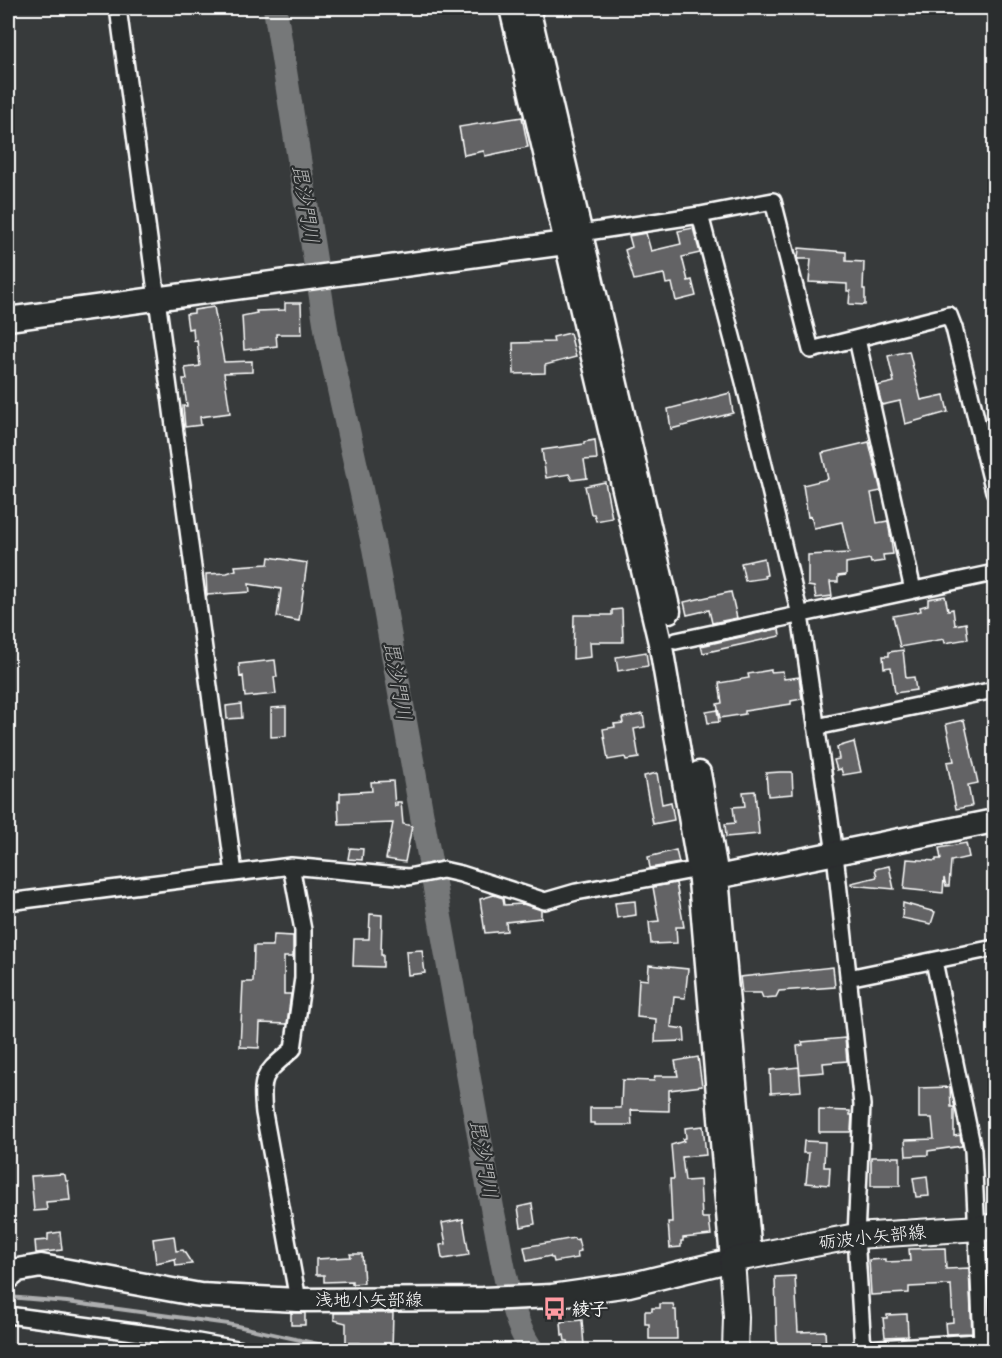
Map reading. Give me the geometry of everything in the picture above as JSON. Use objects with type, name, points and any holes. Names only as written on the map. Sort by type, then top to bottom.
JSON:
[{"type":"main road","name":"砺波小矢部線","points":[[741,1257],[856,1236],[985,1227]]},
{"type":"main road","points":[[735,1350],[741,1257]]},
{"type":"main road","points":[[741,1257],[751,1350]]},
{"type":"street","points":[[118,8],[234,873]]},
{"type":"street","points":[[511,8],[573,238],[675,641],[708,873],[741,1257]]},
{"type":"street","points":[[528,8],[573,238],[708,873]]},
{"type":"street","points":[[8,319],[157,300],[573,238],[773,201],[811,351],[949,315],[994,491]]},
{"type":"street","points":[[700,215],[744,382],[800,615],[835,854],[862,1105],[856,1236],[863,1350],[965,1347],[988,1342],[985,1227],[973,1150],[934,961]]},
{"type":"street","points":[[857,339],[913,590]]},
{"type":"street","points":[[675,641],[994,573]]},
{"type":"street","points":[[816,727],[994,690]]},
{"type":"street","points":[[8,902],[291,866],[408,878],[442,870],[545,901],[576,892],[835,854],[994,821]]},
{"type":"street","points":[[291,866],[303,930],[303,978],[293,1049],[266,1073],[261,1088],[298,1300]]},
{"type":"street","points":[[848,978],[994,948]]},
{"type":"street","name":"浅地小矢部線","points":[[8,1278],[18,1270],[41,1266],[200,1295],[298,1300],[498,1299],[552,1296],[629,1285],[741,1257]]},
{"type":"street","points":[[8,1315],[164,1336],[243,1350]]},
{"type":"building","points":[[522,117],[528,147],[485,156],[484,151],[464,155],[459,127]]},
{"type":"building","points":[[693,228],[700,253],[682,257],[688,281],[692,280],[696,296],[676,301],[672,283],[666,284],[664,274],[634,280],[625,250],[632,247],[629,236],[646,233],[651,251],[681,244],[678,231]]},
{"type":"building","points":[[799,248],[846,252],[846,261],[864,262],[865,305],[849,304],[850,291],[847,291],[847,284],[809,282],[811,259],[798,259]]},
{"type":"building","points":[[285,303],[301,303],[302,334],[276,334],[277,346],[244,350],[242,316],[257,313],[256,311],[285,310]]},
{"type":"building","points":[[214,307],[224,362],[252,361],[252,372],[224,373],[230,413],[200,417],[201,425],[185,427],[183,406],[187,406],[183,379],[187,379],[185,368],[200,366],[197,340],[194,341],[193,328],[188,329],[186,314],[194,313],[194,310]]},
{"type":"building","points":[[570,333],[576,357],[545,365],[545,373],[514,374],[513,343],[554,342],[553,337]]},
{"type":"building","points":[[909,351],[921,400],[944,395],[948,412],[905,424],[900,401],[882,405],[877,386],[894,382],[888,356]]},
{"type":"building","points":[[730,393],[733,413],[671,429],[668,409]]},
{"type":"building","points":[[595,440],[597,459],[584,460],[587,478],[572,480],[569,474],[546,478],[542,450],[584,444],[584,442]]},
{"type":"building","points":[[869,442],[881,491],[871,493],[877,523],[888,521],[893,554],[883,555],[884,561],[871,563],[870,559],[846,563],[846,575],[838,576],[838,582],[830,582],[832,596],[816,598],[814,587],[808,586],[808,555],[849,553],[842,522],[814,528],[811,516],[808,517],[803,485],[828,479],[822,453]]},
{"type":"building","points":[[605,482],[612,518],[596,521],[594,514],[591,514],[585,486]]},
{"type":"building","points":[[269,557],[307,563],[299,621],[277,617],[281,589],[249,584],[250,592],[207,595],[206,574],[227,573],[236,570],[235,566],[268,564]]},
{"type":"building","points":[[764,558],[767,575],[764,576],[765,578],[745,581],[741,563]]},
{"type":"building","points":[[731,592],[737,618],[712,623],[709,610],[687,615],[684,602]]},
{"type":"building","points":[[945,596],[948,610],[953,609],[955,625],[966,623],[968,639],[945,643],[944,639],[900,647],[893,616],[921,611],[920,607],[928,605],[928,599]]},
{"type":"building","points":[[622,609],[623,642],[590,642],[591,657],[573,659],[574,615],[612,615],[612,610]]},
{"type":"building","points":[[781,628],[779,629],[780,636],[703,653],[701,646]]},
{"type":"building","points":[[903,650],[906,678],[914,677],[916,690],[895,693],[891,667],[884,668],[883,656],[889,656],[889,652]]},
{"type":"building","points":[[646,652],[648,666],[618,671],[616,657]]},
{"type":"building","points":[[275,660],[276,694],[245,697],[239,664]]},
{"type":"building","points":[[771,670],[771,672],[783,671],[784,679],[799,677],[802,699],[791,701],[791,704],[745,711],[745,714],[720,718],[717,704],[722,703],[719,683],[749,678],[748,674]]},
{"type":"building","points":[[241,704],[242,718],[227,719],[226,706]]},
{"type":"building","points":[[286,707],[286,736],[271,737],[271,708]]},
{"type":"building","points":[[717,710],[719,722],[708,723],[706,712]]},
{"type":"building","points":[[643,714],[645,727],[634,729],[639,758],[626,760],[625,757],[608,760],[603,729],[623,723],[622,718]]},
{"type":"building","points":[[964,720],[978,783],[968,785],[972,806],[956,809],[947,762],[954,761],[946,724]]},
{"type":"building","points":[[854,742],[861,772],[843,775],[841,769],[837,770],[834,760],[839,759],[837,747]]},
{"type":"building","points":[[792,772],[793,794],[768,796],[766,773]]},
{"type":"building","points":[[657,773],[662,804],[671,802],[674,820],[653,824],[644,776]]},
{"type":"building","points":[[393,781],[395,806],[397,802],[401,802],[403,824],[412,826],[405,862],[386,859],[393,823],[339,825],[340,793],[372,791],[371,782]]},
{"type":"building","points":[[755,791],[759,834],[726,837],[725,824],[735,823],[733,807],[745,806],[743,792]]},
{"type":"building","points":[[966,843],[969,857],[951,861],[949,886],[946,886],[944,878],[943,893],[904,889],[907,859],[936,861],[936,859],[941,859],[939,848]]},
{"type":"building","points":[[350,848],[363,849],[362,860],[348,859]]},
{"type":"building","points":[[676,850],[679,863],[650,868],[648,857]]},
{"type":"building","points":[[889,866],[894,889],[851,885],[851,883],[877,877],[875,869]]},
{"type":"building","points":[[676,883],[684,927],[676,927],[677,943],[651,944],[649,922],[659,921],[653,887]]},
{"type":"building","points":[[494,895],[503,898],[504,905],[523,904],[541,910],[541,918],[506,922],[507,931],[485,933],[480,899]]},
{"type":"building","points":[[635,901],[636,915],[617,918],[615,903]]},
{"type":"building","points":[[903,903],[935,912],[931,924],[902,918]]},
{"type":"building","points":[[370,914],[382,915],[383,967],[353,966],[354,939],[369,939]]},
{"type":"building","points":[[274,935],[293,936],[293,957],[284,957],[284,994],[291,994],[287,1024],[260,1023],[259,1048],[240,1047],[243,982],[253,982],[254,946],[273,946]]},
{"type":"building","points":[[422,950],[425,973],[408,975],[406,951]]},
{"type":"building","points":[[649,965],[688,969],[685,998],[674,997],[671,1027],[684,1029],[685,1041],[655,1042],[656,1019],[637,1017],[639,979],[648,980]]},
{"type":"building","points":[[833,967],[835,987],[779,991],[776,997],[763,998],[761,993],[742,993],[740,977]]},
{"type":"building","points":[[845,1038],[847,1061],[823,1063],[824,1072],[800,1074],[797,1046],[803,1045],[802,1042]]},
{"type":"building","points":[[698,1057],[702,1086],[669,1090],[669,1111],[631,1110],[632,1125],[590,1123],[590,1108],[621,1108],[622,1080],[654,1081],[655,1076],[678,1076],[675,1061]]},
{"type":"building","points":[[799,1067],[801,1091],[771,1093],[770,1070]]},
{"type":"building","points":[[950,1087],[951,1107],[954,1107],[954,1136],[960,1135],[962,1146],[928,1151],[928,1155],[906,1156],[905,1140],[934,1139],[932,1118],[919,1118],[919,1088]]},
{"type":"building","points":[[819,1110],[850,1111],[852,1115],[850,1132],[819,1132]]},
{"type":"building","points":[[703,1126],[706,1155],[682,1157],[685,1181],[700,1180],[702,1218],[709,1218],[711,1235],[683,1238],[681,1247],[670,1248],[668,1222],[672,1222],[670,1179],[674,1179],[671,1145],[684,1141],[685,1128]]},
{"type":"building","points":[[804,1141],[825,1142],[824,1167],[830,1167],[829,1185],[806,1183],[809,1153],[803,1153]]},
{"type":"building","points":[[871,1157],[900,1157],[900,1186],[871,1186]]},
{"type":"building","points":[[62,1174],[68,1181],[70,1200],[46,1202],[47,1210],[34,1211],[31,1176]]},
{"type":"building","points":[[927,1176],[929,1196],[916,1197],[913,1178]]},
{"type":"building","points":[[532,1204],[535,1224],[521,1227],[518,1207]]},
{"type":"building","points":[[463,1219],[469,1255],[442,1258],[440,1245],[446,1244],[442,1223]]},
{"type":"building","points":[[60,1232],[62,1250],[36,1253],[35,1241],[48,1240],[48,1234]]},
{"type":"building","points":[[174,1236],[176,1251],[183,1250],[192,1264],[176,1266],[175,1259],[156,1263],[153,1239]]},
{"type":"building","points":[[578,1239],[581,1251],[577,1252],[578,1258],[554,1262],[550,1256],[527,1261],[524,1247]]},
{"type":"building","points":[[945,1248],[946,1269],[969,1268],[972,1333],[946,1334],[945,1323],[953,1322],[951,1285],[909,1287],[909,1293],[871,1295],[869,1260],[910,1261],[909,1249]]},
{"type":"building","points":[[350,1254],[362,1254],[364,1283],[324,1282],[324,1275],[316,1275],[316,1259],[351,1257]]},
{"type":"building","points":[[988,1269],[994,1269],[994,1331],[991,1331]]},
{"type":"building","points":[[795,1276],[798,1332],[825,1331],[826,1350],[777,1350],[775,1277]]},
{"type":"building","points":[[660,1304],[673,1304],[676,1310],[677,1339],[649,1339],[649,1324],[645,1324],[645,1311],[660,1308]]},
{"type":"building","points":[[291,1313],[305,1313],[305,1325],[291,1325]]},
{"type":"building","points":[[334,1313],[393,1313],[392,1350],[373,1350],[360,1347],[360,1343],[346,1343],[346,1323],[334,1320]]},
{"type":"building","points":[[907,1314],[908,1336],[885,1337],[883,1318],[887,1318],[887,1315]]},
{"type":"building","points":[[582,1320],[584,1346],[569,1347],[568,1341],[565,1341],[562,1335],[561,1322]]},
{"type":"waterway","name":"毘沙門川","points":[[275,8],[327,335],[374,548],[493,1213],[511,1303],[532,1350]]},
{"type":"waterway","points":[[8,1297],[67,1302],[228,1324],[345,1350]]},
{"type":"place","name":"綾子","points":[[554,1309]]}]
